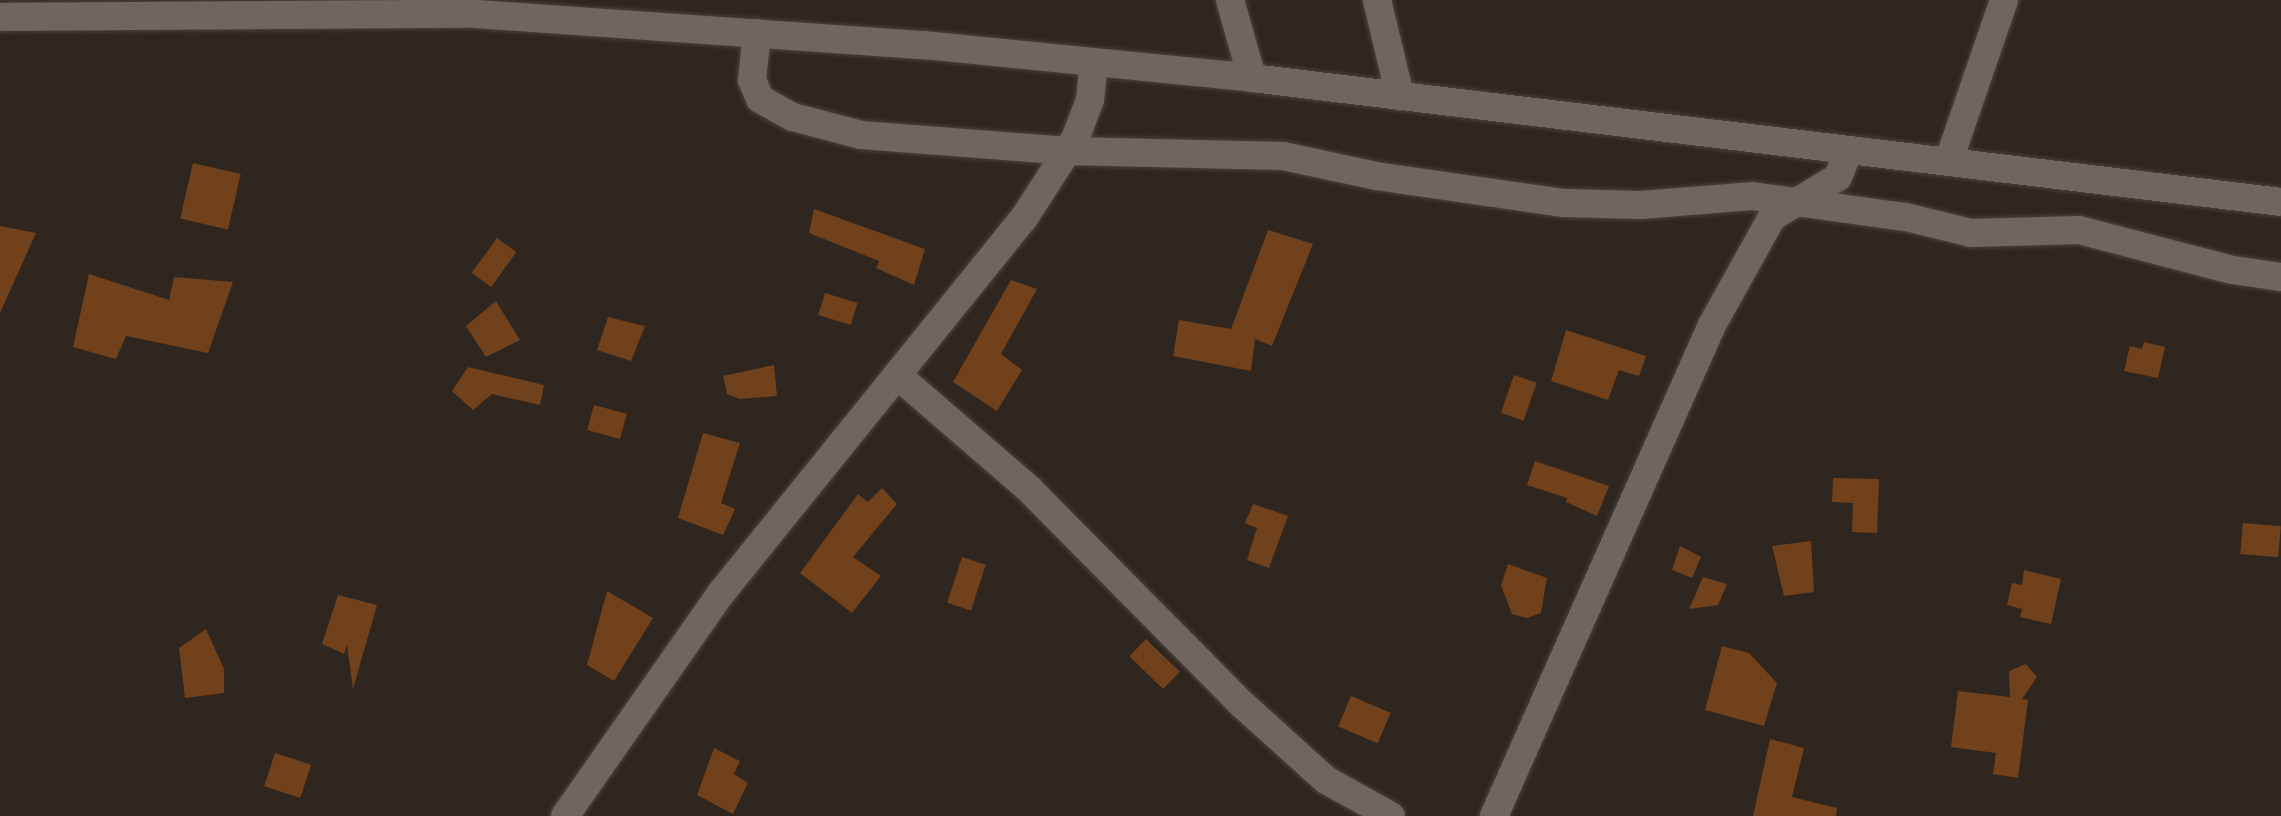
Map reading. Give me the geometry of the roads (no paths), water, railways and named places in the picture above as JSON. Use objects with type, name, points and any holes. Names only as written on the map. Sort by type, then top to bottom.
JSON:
[{"type":"street","points":[[1230,0],[1252,78]]},
{"type":"street","points":[[1377,0],[1400,96]]},
{"type":"street","points":[[1948,160],[2004,0]]},
{"type":"street","points":[[0,17],[476,7],[1252,78],[2281,202]]},
{"type":"street","points":[[757,34],[752,80],[760,98],[792,117],[861,135],[1067,151],[1283,156],[1376,176],[1564,204],[1684,203],[1726,195],[1906,217],[1971,233],[2079,230],[2233,270],[2281,276]]},
{"type":"street","points":[[565,816],[722,592],[1024,218],[1067,151],[1090,100],[1094,63]]},
{"type":"street","points":[[1494,816],[1712,326],[1772,218],[1792,202],[1819,192],[1838,177],[1849,150]]},
{"type":"street","points":[[897,375],[1030,490],[1243,705],[1326,780],[1392,816]]}]
